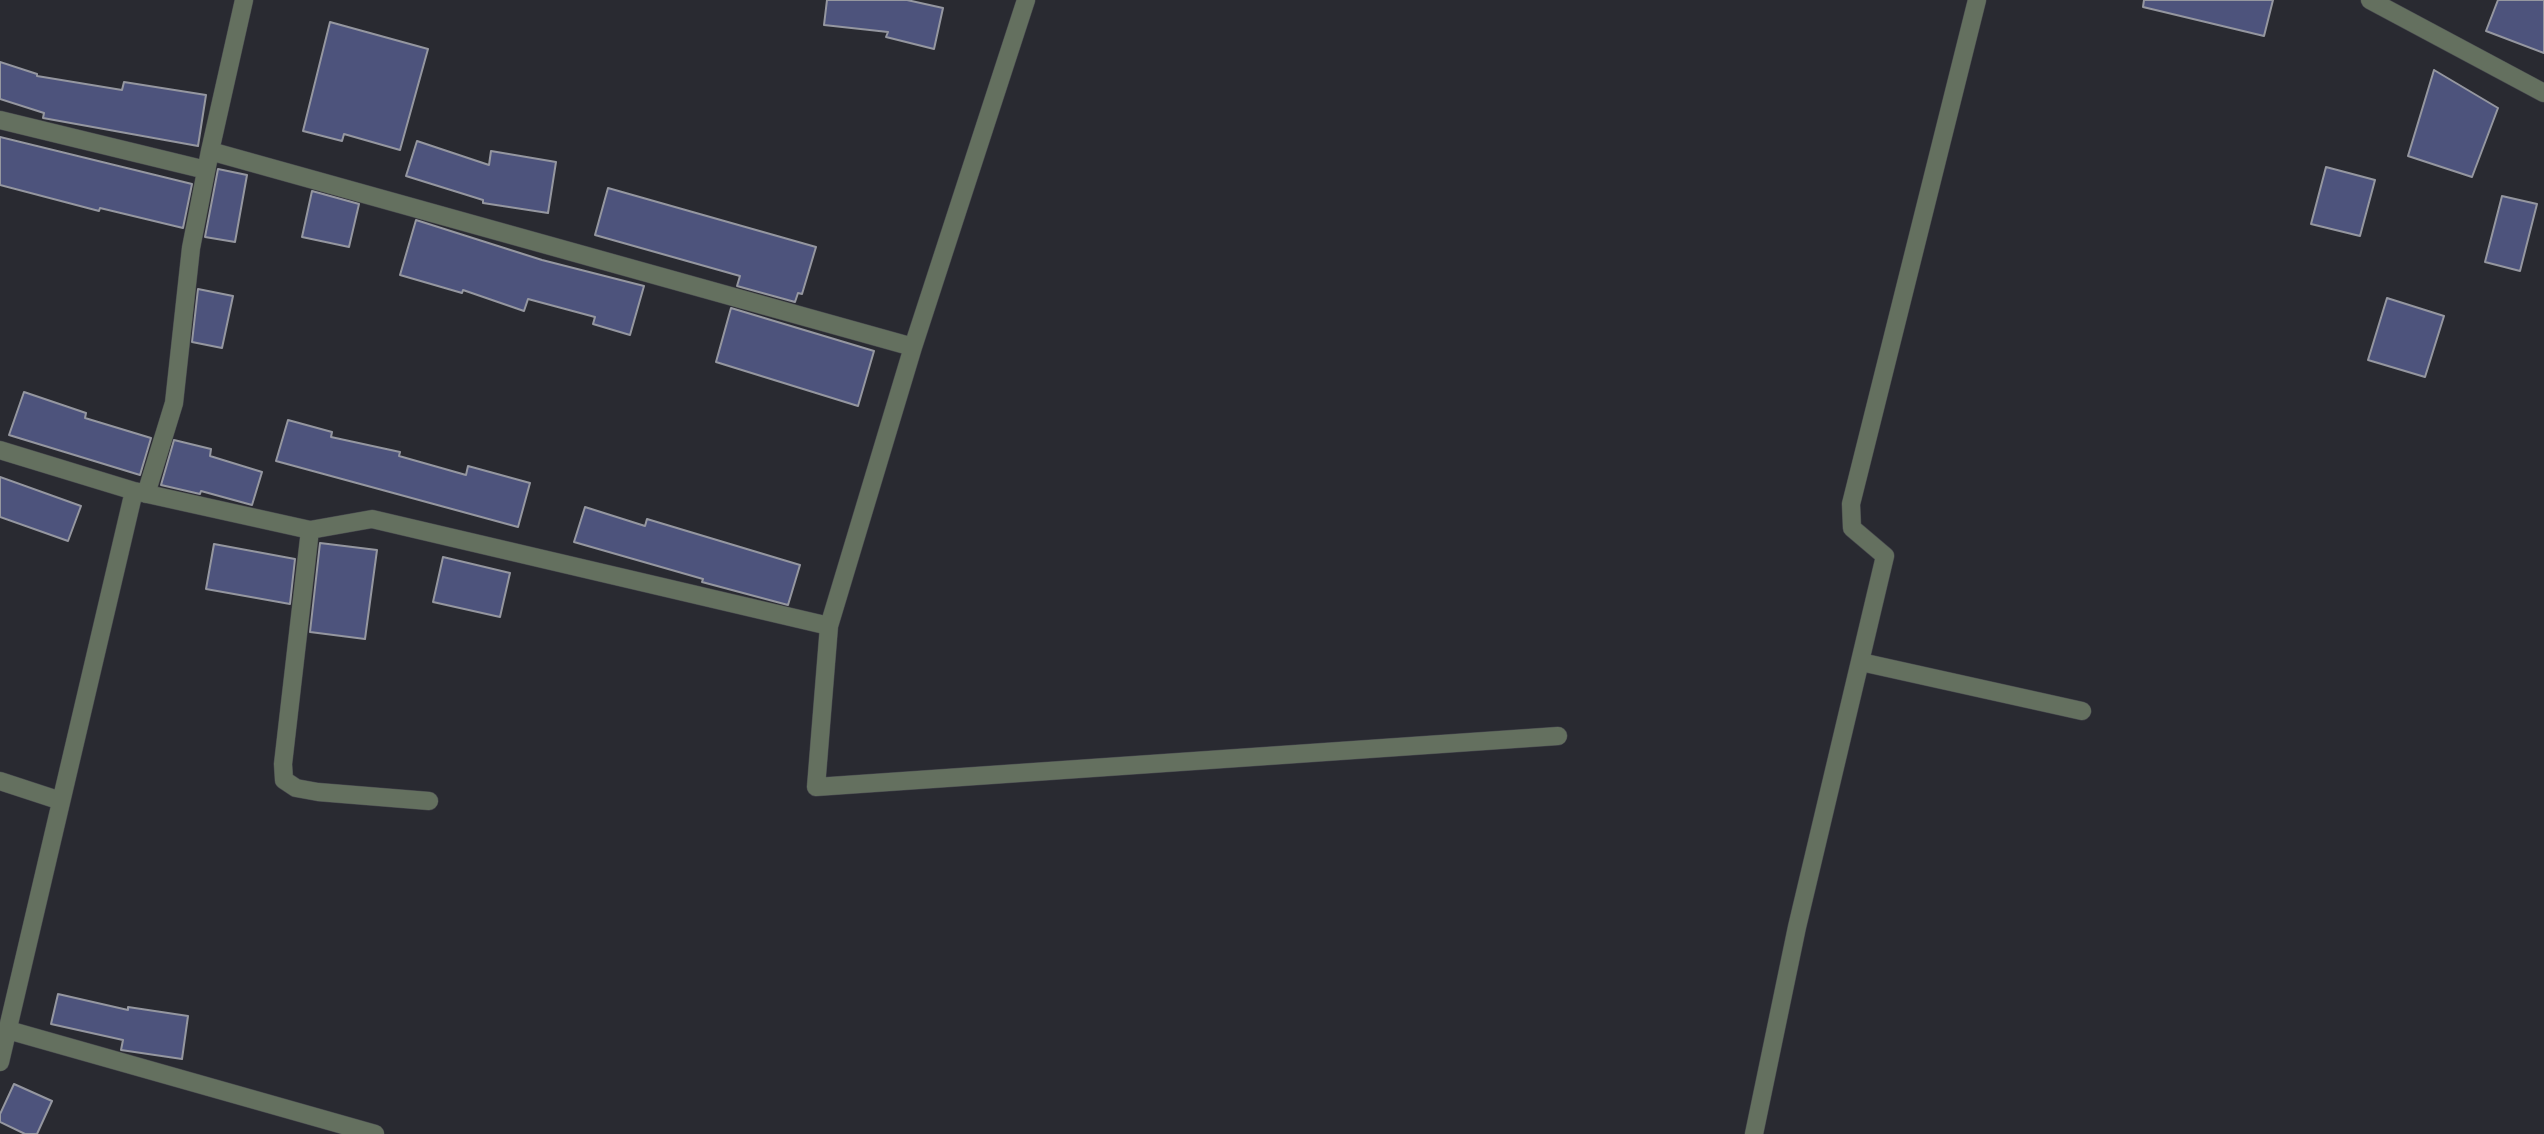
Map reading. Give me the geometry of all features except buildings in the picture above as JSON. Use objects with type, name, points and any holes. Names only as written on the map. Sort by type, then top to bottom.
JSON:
[{"type":"street","points":[[0,1062],[61,801],[140,493],[174,403],[184,301],[206,170],[244,0]]},
{"type":"street","points":[[1026,0],[913,346],[829,626],[816,787],[1558,736]]},
{"type":"street","points":[[1754,1134],[1797,927],[1885,556],[1852,528],[1851,504],[1977,0]]},
{"type":"street","points":[[2370,0],[2544,93]]},
{"type":"street","points":[[0,120],[206,170]]},
{"type":"street","points":[[210,152],[913,346]]},
{"type":"street","points":[[0,450],[140,493],[310,530],[372,519],[829,626]]},
{"type":"street","points":[[310,530],[283,764],[284,780],[296,788],[318,792],[429,802]]},
{"type":"street","points":[[1861,662],[2082,710]]},
{"type":"street","points":[[0,780],[61,801]]},
{"type":"street","points":[[8,1030],[375,1134]]}]
